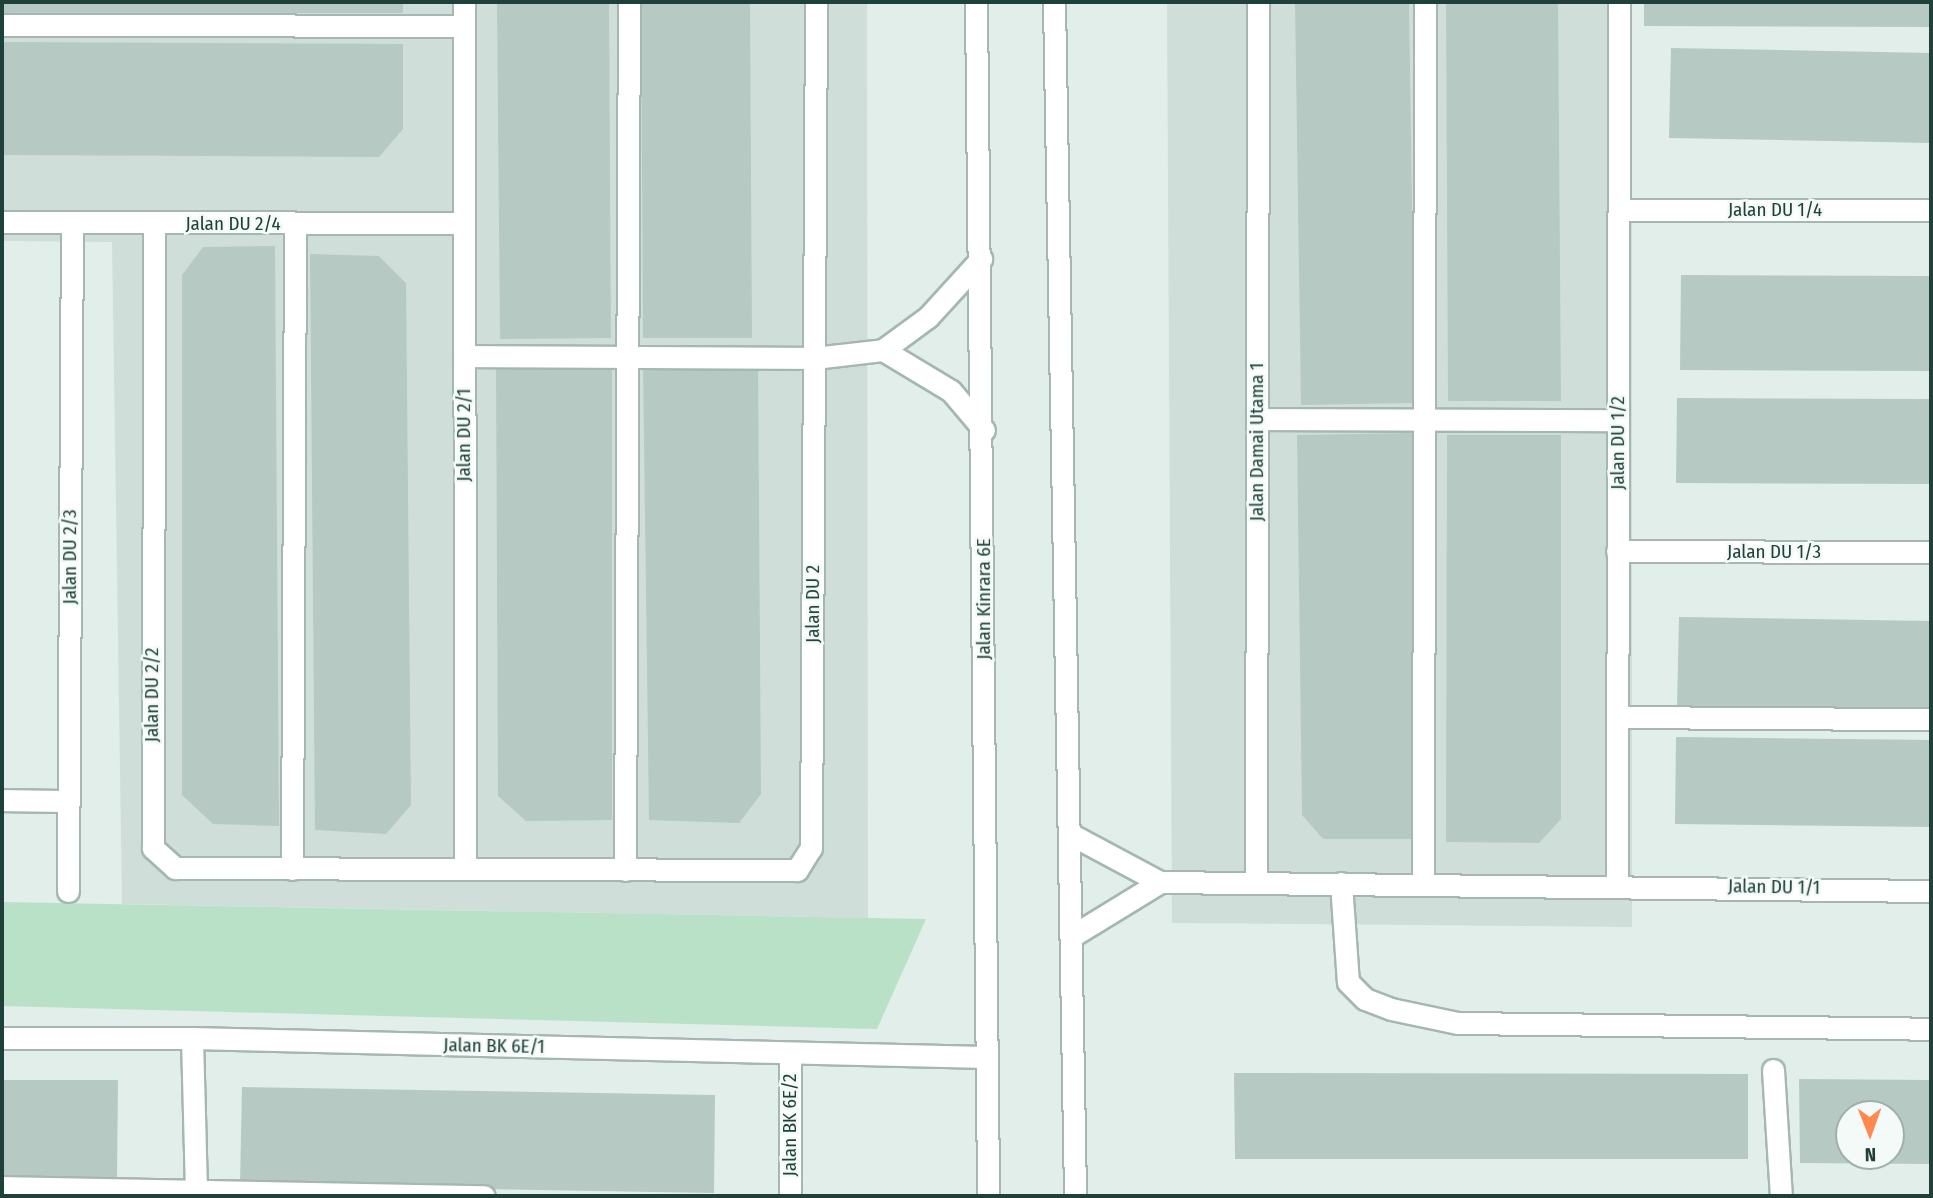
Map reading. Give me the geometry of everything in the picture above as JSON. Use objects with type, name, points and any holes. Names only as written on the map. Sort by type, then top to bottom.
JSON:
[{"type":"street","name":"Jalan DU 2/1","points":[[464,2],[465,867]]},
{"type":"street","points":[[625,870],[629,2]]},
{"type":"street","name":"Jalan DU 2","points":[[465,867],[797,870],[811,848],[816,2]]},
{"type":"street","name":"Jalan Kinrara 6E","points":[[976,2],[984,430],[988,1196]]},
{"type":"street","name":"Jalan Damai Utama 1","points":[[1256,883],[1258,2]]},
{"type":"street","points":[[1423,883],[1425,2]]},
{"type":"street","name":"Jalan DU 1/2","points":[[1617,884],[1619,2]]},
{"type":"street","points":[[1058,5],[1074,1196]]},
{"type":"street","points":[[2,25],[464,26]]},
{"type":"street","name":"Jalan DU 1/4","points":[[1619,210],[1931,210]]},
{"type":"street","name":"Jalan DU 2/4","points":[[2,222],[464,223]]},
{"type":"street","name":"Jalan DU 2/3","points":[[68,891],[72,223]]},
{"type":"street","name":"Jalan DU 2/2","points":[[154,223],[153,848],[175,868],[465,867]]},
{"type":"street","points":[[292,869],[295,224]]},
{"type":"street","points":[[464,356],[814,358],[883,350],[928,317],[981,259]]},
{"type":"street","points":[[883,350],[951,391],[984,430]]},
{"type":"street","points":[[1258,419],[1618,420]]},
{"type":"street","name":"Jalan DU 1/3","points":[[1617,551],[1931,552]]},
{"type":"street","points":[[1617,717],[1931,719]]},
{"type":"street","points":[[2,800],[69,801]]},
{"type":"street","points":[[1070,834],[1160,883],[1617,884]]},
{"type":"street","points":[[1072,936],[1160,883]]},
{"type":"street","points":[[1341,883],[1348,982],[1365,999],[1391,1009],[1458,1023],[1931,1029]]},
{"type":"street","name":"Jalan DU 1/1","points":[[1617,884],[1931,891]]},
{"type":"street","name":"Jalan BK 6E/1","points":[[2,1038],[192,1038],[986,1057]]},
{"type":"street","points":[[192,1038],[196,1193]]},
{"type":"street","name":"Jalan BK 6E/2","points":[[790,1053],[790,1196]]},
{"type":"street","points":[[1773,1070],[1781,1196]]},
{"type":"street","points":[[2,1187],[196,1193],[485,1196]]},
{"type":"shaded area","points":[[2,2],[867,2],[868,918],[122,904],[112,242],[2,241]]},
{"type":"shaded area","points":[[1167,2],[1632,2],[1632,927],[1172,923]]},
{"type":"green space","points":[[2,902],[926,919],[877,1029],[2,1006]]},
{"type":"building","points":[[2,2],[403,2],[403,13],[2,13]]},
{"type":"building","points":[[497,2],[609,2],[611,338],[500,339]]},
{"type":"building","points":[[641,2],[750,2],[752,338],[643,338]]},
{"type":"building","points":[[1295,2],[1409,2],[1415,403],[1301,405]]},
{"type":"building","points":[[1446,2],[1558,2],[1561,401],[1448,401]]},
{"type":"building","points":[[1644,2],[1931,2],[1931,27],[1644,26]]},
{"type":"building","points":[[2,42],[403,44],[403,129],[379,157],[2,155]]},
{"type":"building","points":[[1671,48],[1931,53],[1931,143],[1669,138]]},
{"type":"building","points":[[275,246],[279,826],[213,824],[182,795],[182,275],[203,247]]},
{"type":"building","points":[[310,254],[379,256],[406,283],[411,805],[386,834],[315,830]]},
{"type":"building","points":[[1681,275],[1931,276],[1931,371],[1680,370]]},
{"type":"building","points":[[758,365],[761,794],[739,823],[649,820],[643,366]]},
{"type":"building","points":[[612,366],[612,820],[526,821],[498,796],[496,367]]},
{"type":"building","points":[[1677,398],[1931,399],[1931,484],[1676,483]]},
{"type":"building","points":[[1413,433],[1419,839],[1323,839],[1302,815],[1297,435]]},
{"type":"building","points":[[1447,435],[1561,435],[1561,819],[1539,843],[1446,842]]},
{"type":"building","points":[[1679,617],[1931,621],[1931,713],[1677,708]]},
{"type":"building","points":[[1676,737],[1931,740],[1931,827],[1675,824]]},
{"type":"building","points":[[1234,1073],[1748,1074],[1748,1159],[1235,1159]]},
{"type":"building","points":[[1799,1079],[1931,1080],[1931,1164],[1905,1164],[1905,1100],[1835,1100],[1835,1163],[1800,1163]]},
{"type":"building","points":[[2,1080],[118,1080],[117,1180],[2,1179]]},
{"type":"building","points":[[242,1087],[715,1095],[714,1193],[240,1185]]}]
